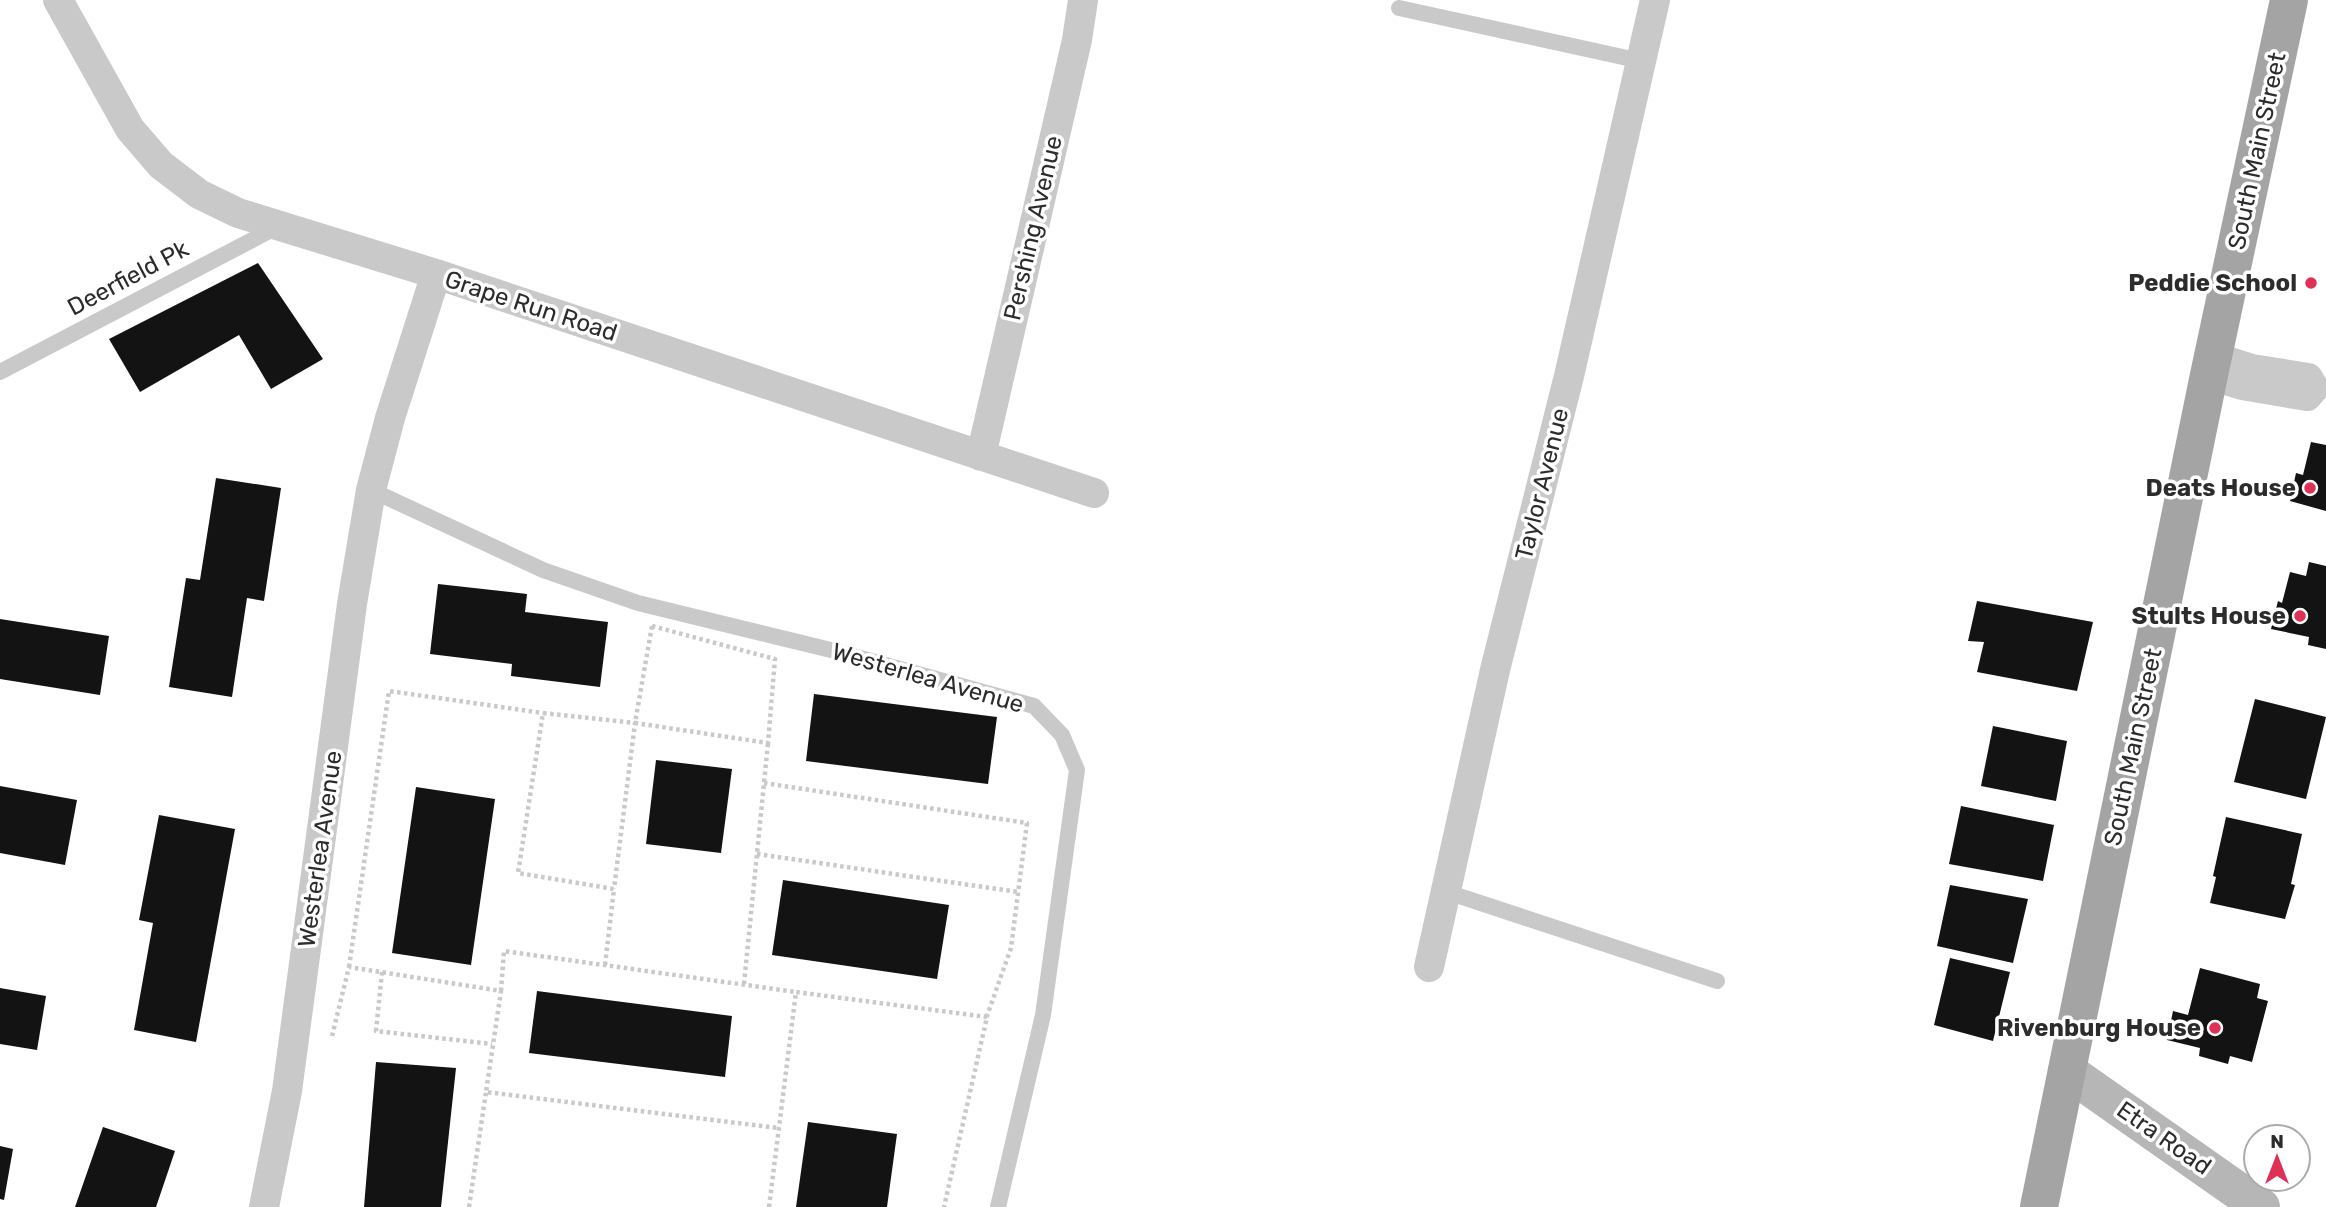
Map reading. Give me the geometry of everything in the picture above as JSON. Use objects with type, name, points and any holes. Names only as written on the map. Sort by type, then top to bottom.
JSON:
[{"type":"main road","name":"South Main Street","points":[[2039,1207],[2211,366],[2289,0]]},
{"type":"main road","name":"Etra Road","points":[[2067,1071],[2261,1207]]},
{"type":"street","name":"Grape Run Road","points":[[58,0],[130,129],[161,165],[199,194],[238,213],[436,274],[1094,493]]},
{"type":"street","name":"Pershing Avenue","points":[[981,456],[1077,40],[1083,0]]},
{"type":"street","name":"Taylor Avenue","points":[[1429,967],[1495,670],[1569,376],[1655,0]]},
{"type":"street","name":"Westerlea Avenue","points":[[264,1207],[287,1091],[352,604],[371,490],[390,418],[436,274]]},
{"type":"street","points":[[2211,366],[2242,385],[2307,396],[2320,389]]},
{"type":"lane","points":[[1399,8],[1641,61]]},
{"type":"lane","name":"Deerfield Pk","points":[[0,372],[278,226]]},
{"type":"lane","name":"Westerlea Avenue","points":[[371,490],[543,570],[638,603],[835,651],[1034,706],[1062,735],[1077,770],[1043,1015],[998,1207]]},
{"type":"lane","points":[[1447,892],[1717,981]]},
{"type":"path","points":[[605,965],[635,723],[652,626],[775,659],[744,984]]},
{"type":"path","points":[[331,1039],[349,967],[389,691],[768,743]]},
{"type":"path","points":[[543,713],[518,873],[614,889]]},
{"type":"path","points":[[764,783],[1027,823],[1011,948],[987,1017],[944,1207]]},
{"type":"path","points":[[757,854],[1018,892]]},
{"type":"path","points":[[469,1207],[505,951],[987,1017]]},
{"type":"path","points":[[349,967],[501,991]]},
{"type":"path","points":[[382,972],[376,1031],[492,1044]]},
{"type":"path","points":[[769,1207],[796,992]]},
{"type":"path","points":[[486,1092],[778,1128]]},
{"type":"building","points":[[258,263],[323,359],[271,389],[239,335],[140,392],[109,339]]},
{"type":"building","name":"Deats House","points":[[2311,442],[2326,445],[2326,511],[2290,501],[2296,473],[2303,475]]},
{"type":"building","points":[[216,478],[281,488],[264,601],[247,598],[232,697],[169,687],[186,578],[200,580]]},
{"type":"building","name":"Stults House","points":[[2309,562],[2326,566],[2326,649],[2308,645],[2309,637],[2271,629],[2278,601],[2282,603],[2290,572],[2306,576]]},
{"type":"building","points":[[438,584],[527,594],[525,612],[608,622],[600,687],[511,676],[512,664],[430,654]]},
{"type":"building","points":[[1977,601],[2093,622],[2077,691],[1977,672],[1984,642],[1968,641]]},
{"type":"building","points":[[0,619],[109,636],[100,695],[0,679]]},
{"type":"building","points":[[814,694],[997,717],[988,784],[806,761]]},
{"type":"building","points":[[2255,699],[2326,717],[2306,799],[2234,782]]},
{"type":"building","points":[[1993,726],[2067,741],[2056,801],[1981,786]]},
{"type":"building","points":[[656,760],[732,769],[721,853],[646,844]]},
{"type":"building","points":[[0,786],[77,800],[65,865],[0,853]]},
{"type":"building","points":[[416,787],[495,799],[471,965],[392,953]]},
{"type":"building","points":[[1961,806],[2054,825],[2043,881],[1949,864]]},
{"type":"building","points":[[159,815],[235,829],[196,1042],[134,1030],[153,923],[139,920]]},
{"type":"building","points":[[2226,817],[2302,834],[2291,884],[2295,885],[2285,919],[2210,903]]},
{"type":"building","points":[[783,880],[949,905],[937,979],[772,955]]},
{"type":"building","points":[[1950,885],[2028,899],[2013,963],[1937,946]]},
{"type":"building","points":[[1950,958],[2010,972],[1993,1041],[1934,1025]]},
{"type":"building","name":"Rivenburg House","points":[[2200,968],[2260,984],[2257,998],[2268,1001],[2252,1062],[2230,1056],[2228,1064],[2199,1056],[2200,1048],[2167,1040],[2173,1011],[2188,1015]]},
{"type":"building","points":[[0,988],[46,996],[37,1050],[0,1044]]},
{"type":"building","points":[[537,991],[732,1016],[725,1077],[529,1053]]},
{"type":"building","points":[[376,1062],[456,1068],[441,1207],[364,1207]]},
{"type":"building","points":[[808,1122],[897,1134],[887,1207],[796,1207]]},
{"type":"building","points":[[103,1127],[175,1151],[156,1207],[75,1207]]},
{"type":"building","points":[[0,1146],[13,1149],[4,1200],[0,1199]]},
{"type":"place","name":"Peddie School","points":[[2311,283]]},
{"type":"place","name":"Deats House","points":[[2310,488]]},
{"type":"place","name":"Stults House","points":[[2300,616]]},
{"type":"place","name":"Rivenburg House","points":[[2215,1028]]}]
